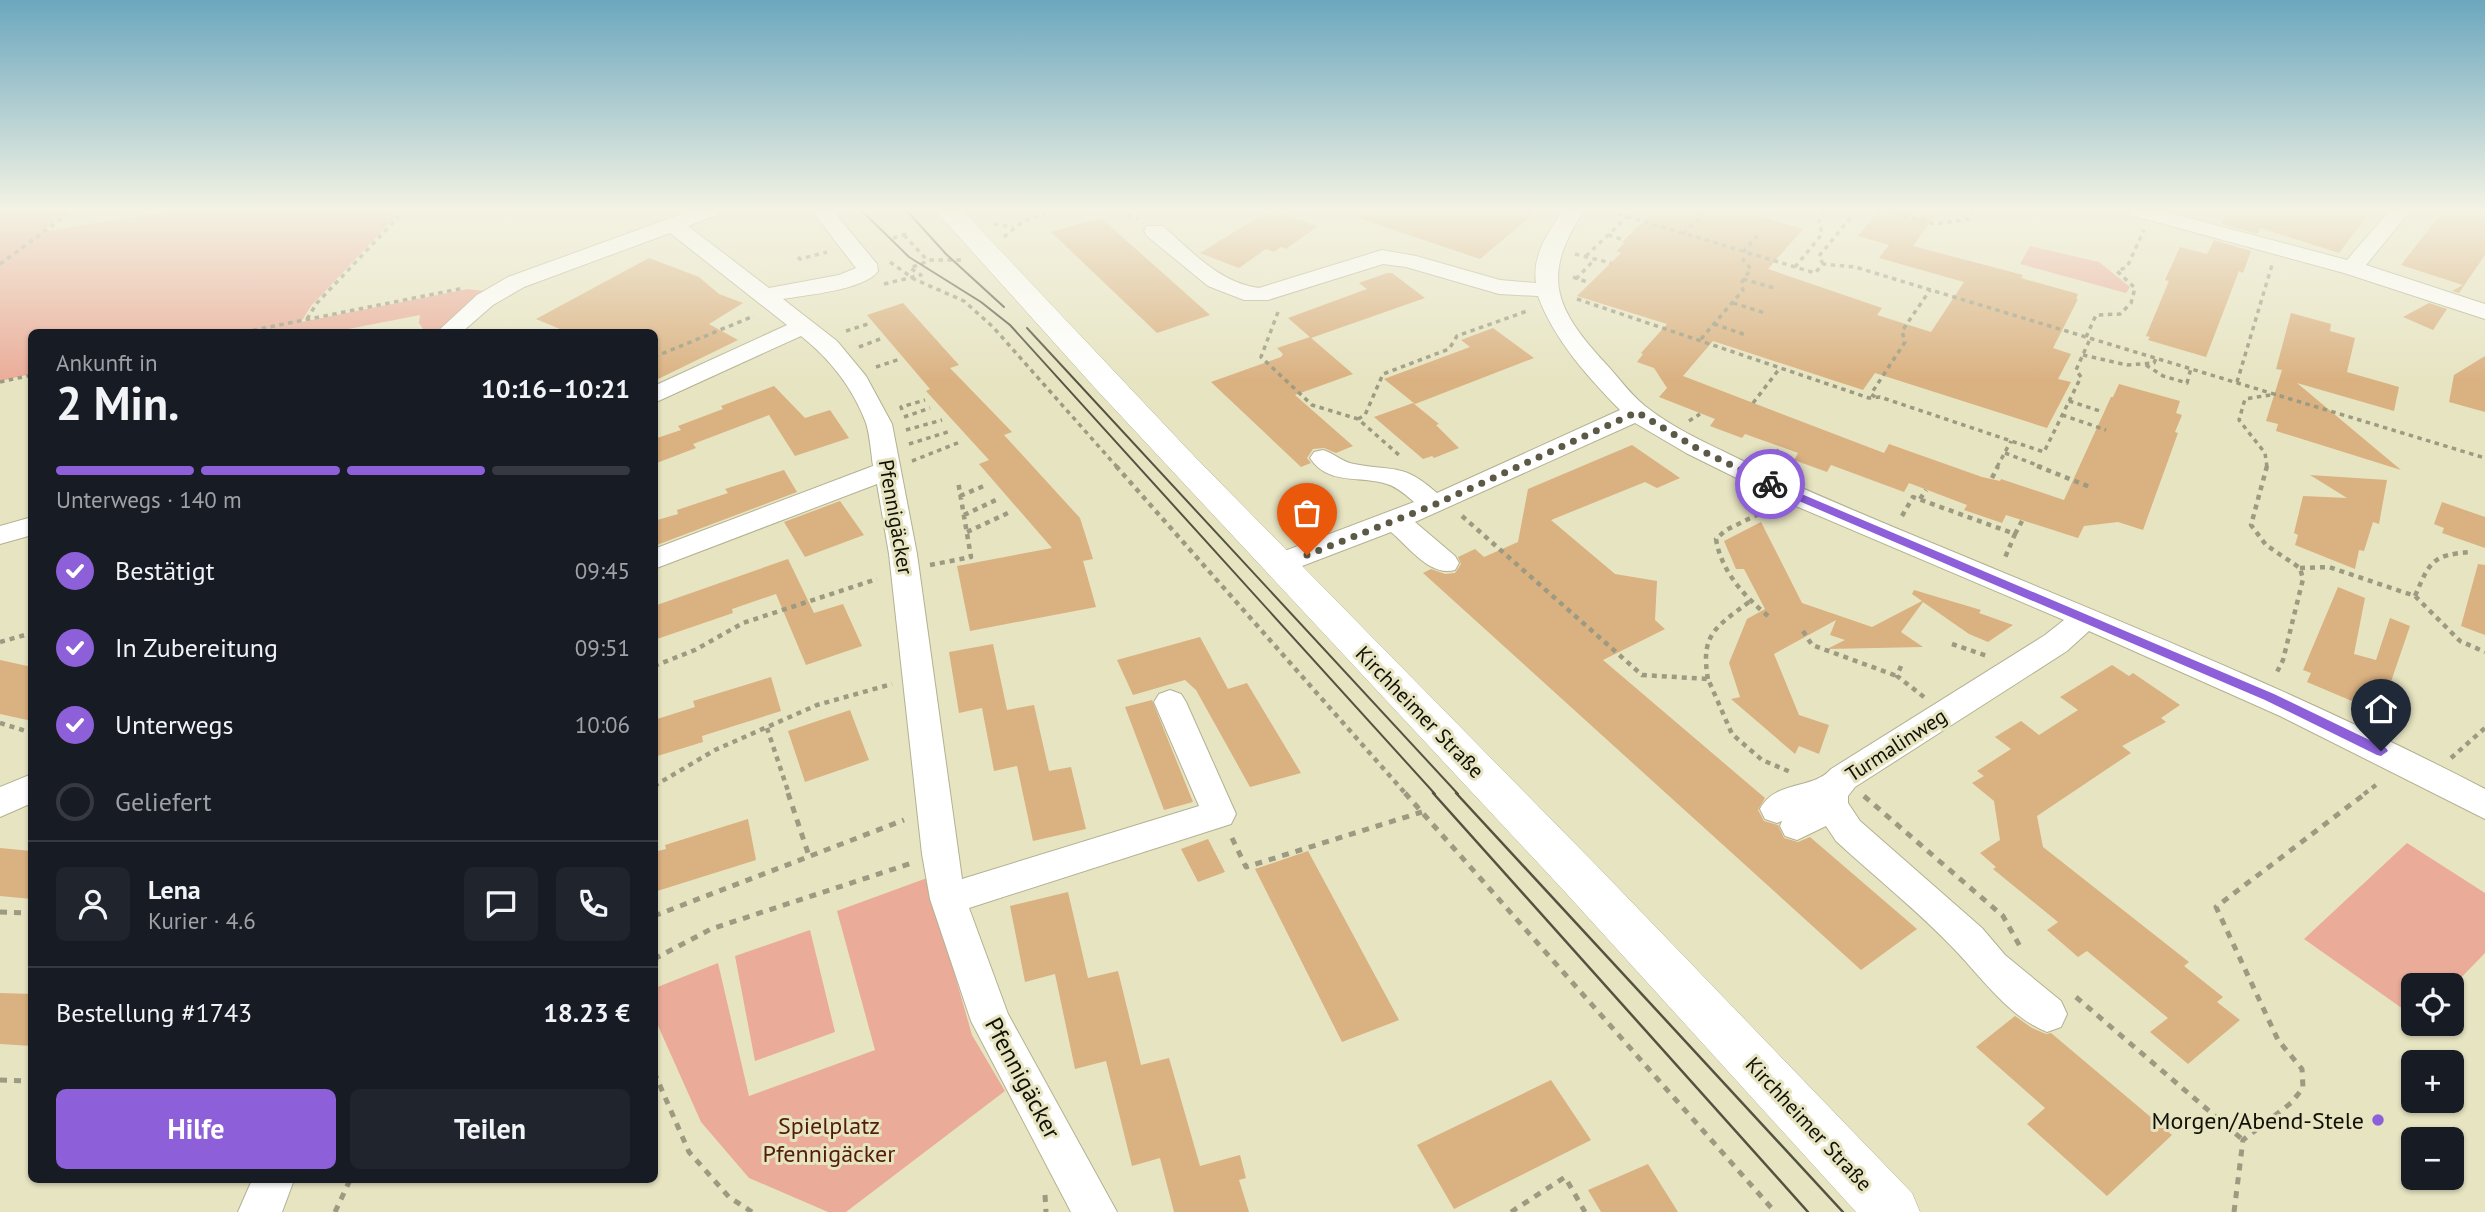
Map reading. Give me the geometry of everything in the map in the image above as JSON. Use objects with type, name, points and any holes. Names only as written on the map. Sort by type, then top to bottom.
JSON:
[{"type":"main road","name":"Kirchheimer Straße","points":[[1001,268],[1893,1212]]},
{"type":"street","points":[[452,329],[476,308],[507,287],[553,268]]},
{"type":"street","name":"Pfennigäcker","points":[[728,268],[836,353],[854,376],[890,444],[940,854],[948,899],[991,1021],[1095,1212]]},
{"type":"street","points":[[658,393],[783,310],[838,282],[867,271],[867,268]]},
{"type":"street","points":[[1199,268],[1222,286],[1240,294],[1260,295],[1348,268]]},
{"type":"street","points":[[1429,268],[1550,301]]},
{"type":"street","points":[[1545,268],[1550,301],[1573,344],[1637,412],[1698,449],[1791,495],[2270,697],[2404,762],[2485,806]]},
{"type":"street","points":[[2352,268],[2485,312]]},
{"type":"street","points":[[1279,564],[1439,503],[1637,412]]},
{"type":"street","points":[[658,558],[890,444]]},
{"type":"street","points":[[1323,458],[1334,468],[1348,473],[1392,476],[1407,482],[1439,503]]},
{"type":"street","points":[[1396,521],[1445,563]]},
{"type":"street","points":[[0,535],[28,527]]},
{"type":"street","name":"Turmalinweg","points":[[2061,1005],[1992,967],[1969,939],[1848,831],[1835,792],[1948,711],[2056,643],[2076,627],[2083,617]]},
{"type":"street","points":[[948,899],[1219,814],[1170,702]]},
{"type":"street","points":[[0,803],[28,790]]},
{"type":"street","points":[[1787,818],[1835,792]]},
{"type":"street","points":[[260,1212],[272,1183]]},
{"type":"path","points":[[306,319],[317,303],[351,268]]},
{"type":"path","points":[[911,268],[921,275],[914,279],[954,295],[980,313],[1775,1212]]},
{"type":"path","points":[[1576,279],[1586,268]]},
{"type":"path","points":[[1702,339],[1743,290],[1743,278],[1750,268]]},
{"type":"path","points":[[1797,268],[1815,273],[1820,268]]},
{"type":"path","points":[[1857,268],[2485,458]]},
{"type":"path","points":[[1358,419],[1365,415],[1383,374],[1449,349],[1457,336],[1550,301],[1702,339],[1869,398],[1875,397],[2044,452],[2081,377],[2076,370],[2096,315],[2120,314],[2131,303],[2135,288],[2117,271],[2126,268]]},
{"type":"path","points":[[2237,382],[2272,268]]},
{"type":"path","points":[[1743,278],[1774,288]]},
{"type":"path","points":[[258,329],[472,287],[507,287]]},
{"type":"path","points":[[1875,397],[1871,394],[1905,342],[1902,331],[1930,290]]},
{"type":"path","points":[[1260,295],[1280,313],[1261,357],[1312,405],[1358,419],[1398,455],[1411,457]]},
{"type":"path","points":[[1733,303],[1765,313]]},
{"type":"path","points":[[658,355],[740,320],[783,310]]},
{"type":"path","points":[[845,331],[868,324]]},
{"type":"path","points":[[1714,324],[1746,335]]},
{"type":"path","points":[[859,347],[880,339]]},
{"type":"path","points":[[2083,355],[2116,365],[2146,365],[2154,363],[2156,358]]},
{"type":"path","points":[[875,368],[900,359]]},
{"type":"path","points":[[2146,365],[2163,376],[2187,383],[2192,368]]},
{"type":"path","points":[[1753,403],[1780,368]]},
{"type":"path","points":[[0,382],[28,376]]},
{"type":"path","points":[[2276,393],[2268,397],[2245,399],[2239,420],[2265,453],[2268,462],[2251,525],[2256,536],[2273,551],[2300,568],[2329,567],[2415,596],[2460,641],[2485,652]]},
{"type":"path","points":[[890,444],[901,407],[925,400]]},
{"type":"path","points":[[2069,401],[2103,412]]},
{"type":"path","points":[[2062,415],[2106,430]]},
{"type":"path","points":[[890,444],[942,420]]},
{"type":"path","points":[[890,444],[951,430]]},
{"type":"path","points":[[1992,478],[2011,441]]},
{"type":"path","points":[[890,444],[960,442]]},
{"type":"path","points":[[2005,453],[2090,487]]},
{"type":"path","points":[[658,664],[695,650],[743,623],[905,569],[971,557],[958,481]]},
{"type":"path","points":[[960,496],[986,485]]},
{"type":"path","points":[[1920,499],[1926,489]]},
{"type":"path","points":[[1768,616],[1749,602],[1723,560],[1716,539],[1726,530],[1774,507],[1791,495]]},
{"type":"path","points":[[1889,536],[1913,497],[1973,516],[2015,534]]},
{"type":"path","points":[[964,515],[998,499]]},
{"type":"path","points":[[1439,503],[1642,675],[1707,679]]},
{"type":"path","points":[[967,531],[1008,513]]},
{"type":"path","points":[[1992,579],[2022,520]]},
{"type":"path","points":[[2415,596],[2431,559],[2439,554],[2470,552]]},
{"type":"path","points":[[2270,697],[2275,676],[2283,660],[2303,579],[2300,568]]},
{"type":"path","points":[[1749,602],[1710,632],[1702,655],[1707,679],[1732,734],[1762,760],[1835,792],[2003,916],[2022,950],[2033,959]]},
{"type":"path","points":[[1803,631],[1812,645],[1897,676],[1911,689],[1948,711]]},
{"type":"path","points":[[0,642],[28,634]]},
{"type":"path","points":[[1897,676],[1901,666]]},
{"type":"path","points":[[658,784],[715,750],[817,705],[920,676]]},
{"type":"path","points":[[0,723],[28,732]]},
{"type":"path","points":[[767,728],[809,856]]},
{"type":"path","points":[[2435,778],[2442,766],[2485,728]]},
{"type":"path","points":[[2234,1212],[2243,1140],[2291,1103],[2303,1088],[2302,1069],[2278,1040],[2216,907],[2404,762]]},
{"type":"path","points":[[658,914],[935,808]]},
{"type":"path","points":[[1219,814],[1246,867],[1422,812]]},
{"type":"path","points":[[658,957],[711,929],[940,854]]},
{"type":"path","points":[[0,912],[28,913]]},
{"type":"path","points":[[2061,1005],[2243,1140]]},
{"type":"path","points":[[0,1080],[28,1081]]},
{"type":"path","points":[[658,1081],[689,1152],[729,1196],[751,1212]]},
{"type":"path","points":[[1511,1212],[1565,1177],[1585,1212]]},
{"type":"path","points":[[335,1212],[350,1183]]},
{"type":"green space","points":[[0,268],[347,268],[311,306],[301,322],[468,289],[484,291],[443,329],[423,329],[419,323],[420,315],[348,329],[28,329],[28,375],[0,381]]},
{"type":"green space","points":[[2033,268],[2106,268],[2130,287],[2126,293]]},
{"type":"green space","points":[[2407,843],[2485,893],[2485,953],[2464,975],[2401,973],[2401,1008],[2304,939]]},
{"type":"green space","name":"Spielplatz Pfennigäcker","points":[[927,878],[972,1035],[1005,1091],[846,1212],[828,1212],[749,1178],[701,1122],[658,1026],[658,987],[718,963],[749,1096],[875,1050],[837,911]]},
{"type":"green space","points":[[810,930],[835,1032],[755,1061],[735,956]]},
{"type":"building","points":[[631,268],[674,268],[699,277],[719,294],[743,303],[709,324],[738,340],[658,379],[658,329],[560,329],[536,319]]},
{"type":"building","points":[[1088,268],[1157,268],[1210,315],[1157,333]]},
{"type":"building","points":[[1606,268],[1769,268],[1882,308],[1877,315],[1931,332],[1964,282],[1913,268],[1995,268],[2078,294],[2078,299],[2053,348],[2071,354],[2058,379],[2071,382],[2047,428],[1875,373],[1863,390],[1713,341],[1683,376],[1884,453],[1889,444],[1982,477],[2001,479],[2064,500],[2119,384],[2180,401],[2176,413],[2182,415],[2143,530],[2118,522],[2084,526],[2078,538],[2006,515],[2002,523],[1964,510],[1967,505],[1909,483],[1904,492],[1831,465],[1827,472],[1794,460],[1798,453],[1745,434],[1742,438],[1710,426],[1715,419],[1659,397],[1667,388],[1654,368],[1637,362],[1643,354],[1641,353],[1667,324],[1577,296]]},
{"type":"building","points":[[2171,268],[2245,268],[2243,273],[2239,271],[2206,357],[2148,340],[2150,337],[2146,336],[2169,281],[2165,280]]},
{"type":"building","points":[[2409,268],[2476,268],[2459,293],[2452,291],[2463,285]]},
{"type":"building","points":[[1392,273],[1425,298],[1311,338],[1288,318],[1367,289],[1359,283]]},
{"type":"building","points":[[903,303],[959,365],[950,368],[1012,432],[1004,435],[1080,518],[1093,559],[1083,561],[1096,607],[970,631],[957,566],[1052,548],[979,464],[989,460],[926,391],[930,389],[867,315]]},
{"type":"building","points":[[2429,303],[2447,309],[2433,330],[2403,317]]},
{"type":"building","points":[[2291,313],[2331,324],[2330,331],[2355,338],[2347,372],[2399,387],[2394,411],[2297,383],[2401,470],[2276,431],[2278,424],[2266,421],[2282,370],[2276,369]]},
{"type":"building","points":[[1493,328],[1534,358],[1415,404],[1384,379],[1470,347],[1461,340]]},
{"type":"building","points":[[1310,337],[1353,374],[1295,395],[1353,446],[1336,453],[1324,448],[1313,449],[1307,458],[1311,463],[1301,467],[1211,382],[1281,357],[1283,354],[1277,348]]},
{"type":"building","points":[[2485,356],[2485,412],[2449,402],[2454,375]]},
{"type":"building","points":[[774,386],[805,418],[830,410],[849,438],[795,456],[769,415],[693,444],[696,448],[658,462],[658,438],[681,430],[678,426],[723,409],[721,406]]},
{"type":"building","points":[[1413,403],[1439,424],[1436,425],[1459,448],[1434,458],[1432,456],[1423,459],[1374,417]]},
{"type":"building","points":[[1632,445],[1680,478],[1657,488],[1645,482],[1551,520],[1615,574],[1657,581],[1655,620],[1665,629],[1603,660],[1765,798],[1758,810],[1764,821],[1778,825],[1784,838],[1798,842],[1810,837],[1917,929],[1861,970],[1423,573],[1431,569],[1445,574],[1455,573],[1461,564],[1458,557],[1475,549],[1484,557],[1518,542],[1528,489]]},
{"type":"building","points":[[784,470],[797,492],[658,544],[658,520],[678,514],[677,510],[728,493],[725,489]]},
{"type":"building","points":[[2310,475],[2387,480],[2379,524],[2373,522],[2364,551],[2359,550],[2355,569],[2295,545],[2298,535],[2294,533],[2303,496],[2347,498]]},
{"type":"building","points":[[840,501],[864,535],[805,557],[784,522]]},
{"type":"building","points":[[2442,502],[2485,517],[2485,548],[2442,533],[2444,528],[2434,524]]},
{"type":"building","points":[[1761,522],[1802,603],[1872,627],[1922,601],[1912,594],[1914,590],[1981,610],[1979,613],[2013,625],[1988,642],[1969,634],[1923,602],[1901,632],[1923,647],[1827,649],[1845,640],[1830,635],[1836,620],[1774,654],[1799,715],[1829,725],[1819,754],[1799,746],[1795,754],[1731,699],[1740,697],[1729,663],[1747,619],[1765,609],[1744,569],[1736,569],[1724,541]]},
{"type":"building","points":[[788,559],[814,613],[843,604],[862,646],[806,665],[776,594],[732,609],[733,613],[658,639],[658,605]]},
{"type":"building","points":[[2478,564],[2485,565],[2485,635],[2461,626]]},
{"type":"building","points":[[2338,587],[2365,598],[2354,654],[2376,660],[2390,618],[2410,626],[2383,705],[2376,702],[2373,710],[2307,682],[2311,673],[2303,670]]},
{"type":"building","points":[[1200,637],[1228,689],[1247,683],[1301,773],[1250,787],[1196,690],[1185,680],[1133,695],[1117,660]]},
{"type":"building","points":[[993,644],[1007,710],[1034,705],[1049,771],[1071,767],[1086,829],[1033,841],[1017,766],[994,771],[982,708],[959,713],[949,652]]},
{"type":"building","points":[[0,660],[28,666],[28,720],[0,714]]},
{"type":"building","points":[[2112,665],[2129,676],[2133,673],[2180,705],[2161,718],[2166,722],[2122,746],[2131,753],[2037,816],[2043,847],[2189,962],[2184,966],[2223,997],[2217,1002],[2240,1020],[2188,1064],[2150,1032],[2168,1018],[2087,951],[2078,957],[2047,930],[2058,922],[1993,869],[1996,867],[1980,853],[2000,840],[1994,801],[1972,783],[1984,776],[1977,771],[2011,749],[1995,737],[2021,721],[2039,735],[2078,710],[2060,697]]},
{"type":"building","points":[[771,677],[781,711],[702,736],[703,742],[658,756],[658,719],[695,707],[693,701]]},
{"type":"building","points":[[1152,700],[1193,802],[1164,810],[1125,707]]},
{"type":"building","points":[[850,710],[869,760],[805,782],[788,731]]},
{"type":"building","points":[[748,819],[756,860],[658,891],[658,851],[666,849],[665,845]]},
{"type":"building","points":[[1208,839],[1225,872],[1198,882],[1181,849]]},
{"type":"building","points":[[0,848],[28,851],[28,899],[0,896]]},
{"type":"building","points":[[1308,851],[1399,1020],[1342,1042],[1255,869]]},
{"type":"building","points":[[1068,892],[1088,978],[1118,971],[1141,1065],[1169,1058],[1200,1166],[1240,1155],[1246,1178],[1239,1180],[1249,1212],[1174,1212],[1160,1158],[1132,1166],[1106,1061],[1075,1069],[1055,974],[1025,982],[1010,906]]},
{"type":"building","points":[[0,993],[28,994],[28,1046],[0,1044]]},
{"type":"building","points":[[2015,1016],[2032,1028],[2046,1034],[2051,1033],[2172,1135],[2107,1196],[2027,1124],[2045,1108],[1976,1047]]},
{"type":"building","points":[[1551,1080],[1591,1140],[1454,1209],[1417,1145]]},
{"type":"building","points":[[1648,1164],[1678,1212],[1601,1212],[1588,1190]]},
{"type":"tram line","points":[[926,268],[981,302],[1010,325],[1435,794]]},
{"type":"tram line","points":[[961,268],[1004,307]]},
{"type":"tram line","points":[[1027,328],[1458,794]]},
{"type":"tram line","points":[[1433,793],[1808,1212]]},
{"type":"tram line","points":[[1456,793],[1843,1212]]},
{"type":"way so far","points":[[1307,555],[1434,505],[1637,412],[1698,449],[1770,484]]},
{"type":"place","name":"Morgen/Abend-Stele","points":[[2378,1120]]},
{"type":"route","points":[[1770,484],[2270,697],[2381,751]]}]
